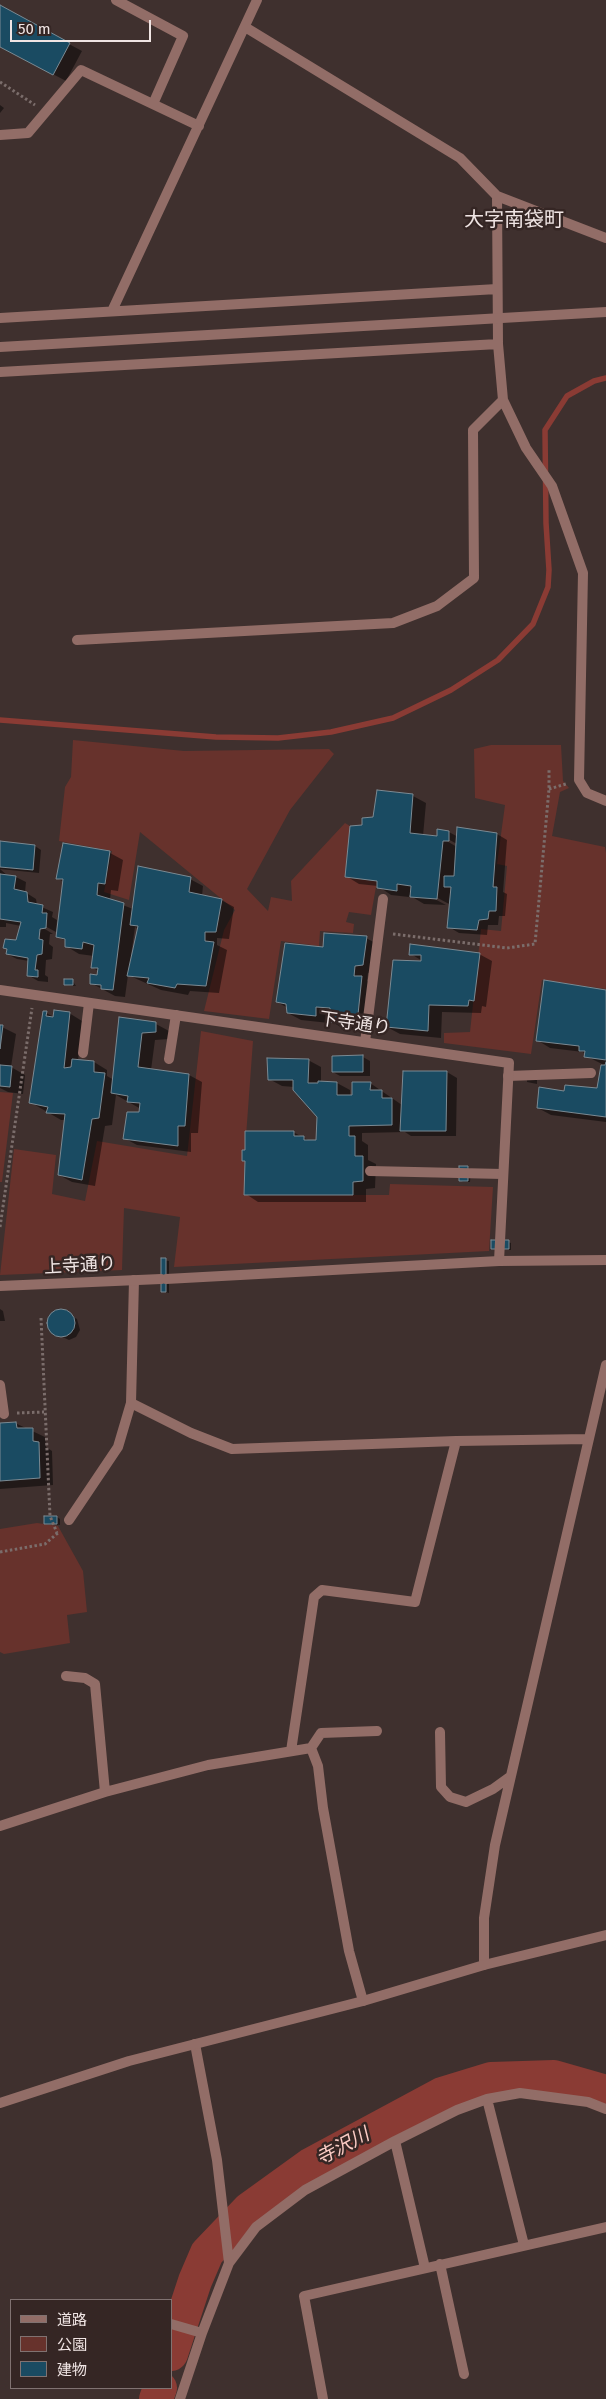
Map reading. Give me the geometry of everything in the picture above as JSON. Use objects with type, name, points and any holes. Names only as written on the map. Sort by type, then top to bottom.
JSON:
[{"type":"street","points":[[116,0],[183,36],[153,104]]},
{"type":"street","points":[[112,311],[258,0]]},
{"type":"street","points":[[245,27],[460,158],[497,196],[606,238]]},
{"type":"street","points":[[0,134],[28,133],[80,70],[199,126]]},
{"type":"street","points":[[497,196],[498,344],[503,400],[526,448],[552,486],[583,573],[579,780],[586,793],[606,801]]},
{"type":"street","points":[[0,318],[497,289]]},
{"type":"street","points":[[0,347],[606,312]]},
{"type":"street","points":[[0,372],[498,344]]},
{"type":"street","points":[[77,640],[393,623],[437,606],[474,578],[473,430],[503,400]]},
{"type":"street","points":[[365,1042],[383,899]]},
{"type":"street","name":"下寺通り","points":[[0,990],[508,1063],[508,1076]]},
{"type":"street","points":[[83,1053],[89,1003]]},
{"type":"street","points":[[169,1059],[176,1015]]},
{"type":"street","points":[[499,1261],[508,1076],[591,1073]]},
{"type":"street","points":[[370,1171],[504,1174]]},
{"type":"street","name":"上寺通り","points":[[0,1286],[499,1261],[606,1260]]},
{"type":"street","points":[[69,1520],[118,1447],[131,1403],[134,1280]]},
{"type":"street","points":[[484,1966],[484,1918],[495,1845],[606,1365]]},
{"type":"street","points":[[0,1385],[4,1414]]},
{"type":"street","points":[[131,1403],[191,1433],[232,1449],[456,1441],[588,1439]]},
{"type":"street","points":[[291,1751],[314,1598],[322,1590],[415,1602],[456,1441]]},
{"type":"street","points":[[66,1676],[85,1678],[95,1684],[105,1792]]},
{"type":"street","points":[[0,1826],[105,1792],[208,1765],[311,1748],[321,1733],[377,1731]]},
{"type":"street","points":[[440,1732],[440,1787],[450,1798],[466,1802],[494,1789],[511,1776]]},
{"type":"street","points":[[311,1748],[318,1766],[323,1808],[349,1951],[362,2001]]},
{"type":"street","points":[[0,2103],[129,2061],[606,1935]]},
{"type":"street","points":[[195,2044],[217,2160],[225,2215],[229,2263]]},
{"type":"street","points":[[180,2399],[202,2333],[229,2263],[256,2227],[305,2190],[457,2110],[487,2099],[520,2093],[588,2102],[606,2109]]},
{"type":"street","points":[[487,2099],[524,2245]]},
{"type":"street","points":[[395,2141],[425,2268]]},
{"type":"street","points":[[323,2399],[304,2296],[606,2227]]},
{"type":"street","points":[[440,2264],[464,2374]]},
{"type":"street","points":[[172,2324],[202,2333]]},
{"type":"path","points":[[0,82],[45,112]]},
{"type":"path","points":[[379,932],[507,948],[535,944],[549,788],[549,768]]},
{"type":"path","points":[[0,1227],[34,995]]},
{"type":"path","points":[[41,1318],[50,1516],[57,1533]]},
{"type":"path","points":[[4,1414],[44,1412]]},
{"type":"path","points":[[0,1552],[45,1544],[69,1520]]},
{"type":"green space","points":[[73,740],[184,751],[329,749],[334,754],[290,810],[247,889],[268,911],[271,897],[292,901],[291,881],[345,823],[350,826],[345,877],[377,881],[371,915],[349,912],[346,922],[354,924],[353,933],[320,931],[319,946],[281,941],[269,1019],[204,1011],[224,930],[235,910],[140,832],[129,900],[104,892],[112,851],[59,841],[65,787],[71,777]]},
{"type":"green space","points":[[491,745],[561,745],[563,781],[569,788],[560,792],[552,836],[605,847],[606,853],[606,989],[542,980],[531,1054],[444,1043],[444,1033],[470,1032],[481,929],[501,931],[507,866],[497,864],[505,805],[475,798],[474,749]]},
{"type":"green space","points":[[201,1031],[253,1041],[245,1150],[242,1150],[245,1161],[244,1195],[389,1195],[390,1184],[493,1187],[489,1251],[174,1267],[180,1217],[124,1208],[122,1270],[0,1275],[14,1149],[56,1155],[52,1194],[85,1201],[97,1141],[187,1156]]},
{"type":"green space","points":[[0,1092],[13,1093],[2,1182],[0,1182]]},
{"type":"green space","points":[[37,1523],[58,1526],[83,1571],[87,1612],[67,1615],[70,1643],[4,1654],[0,1652],[0,1529]]},
{"type":"building","points":[[0,5],[70,43],[53,75],[0,47]]},
{"type":"building","points":[[377,790],[413,794],[410,833],[437,836],[437,829],[449,831],[449,841],[443,841],[437,899],[410,897],[411,886],[397,884],[397,891],[377,888],[377,881],[345,877],[350,826],[362,825],[362,818],[373,817]]},
{"type":"building","points":[[457,827],[497,833],[493,887],[497,887],[496,911],[489,911],[488,919],[479,920],[477,930],[447,928],[451,887],[444,887],[444,876],[454,876]]},
{"type":"building","points":[[0,841],[35,845],[33,870],[0,867]]},
{"type":"building","points":[[63,843],[110,851],[105,884],[98,883],[97,895],[124,903],[113,990],[101,989],[101,985],[90,984],[90,974],[97,975],[98,968],[91,968],[94,945],[83,942],[82,949],[65,947],[65,939],[56,937],[63,879],[56,879]]},
{"type":"building","points":[[138,866],[191,877],[189,892],[222,899],[216,932],[205,932],[205,941],[214,942],[206,986],[177,984],[175,988],[147,983],[149,978],[127,976],[138,926],[130,925]]},
{"type":"building","points":[[0,874],[16,876],[14,889],[27,892],[28,902],[43,905],[42,913],[47,913],[46,928],[40,929],[39,939],[43,940],[42,954],[37,955],[35,970],[38,970],[38,977],[27,976],[28,958],[6,954],[7,949],[3,948],[5,939],[16,940],[21,922],[0,919]]},
{"type":"building","points":[[324,933],[367,936],[363,965],[355,966],[354,976],[362,976],[357,1024],[330,1022],[330,1008],[316,1007],[316,1016],[287,1013],[286,1004],[276,1002],[285,943],[323,947]]},
{"type":"building","points":[[410,944],[480,953],[474,1001],[469,1000],[468,1006],[429,1005],[428,1031],[386,1027],[393,960],[421,961],[421,955],[409,955]]},
{"type":"building","points":[[64,979],[73,979],[73,985],[64,985]]},
{"type":"building","points":[[544,980],[606,990],[606,1060],[584,1057],[585,1051],[579,1051],[579,1046],[536,1041]]},
{"type":"building","points":[[54,1010],[70,1012],[64,1068],[71,1067],[72,1059],[94,1061],[94,1072],[105,1073],[99,1118],[92,1119],[82,1180],[58,1175],[65,1114],[46,1113],[48,1107],[29,1103],[43,1011],[47,1011],[46,1016],[53,1017]]},
{"type":"building","points":[[119,1017],[156,1022],[156,1032],[142,1033],[138,1067],[189,1074],[185,1126],[178,1126],[178,1146],[123,1139],[127,1112],[139,1112],[140,1103],[127,1102],[128,1096],[111,1093]]},
{"type":"building","points":[[0,1025],[3,1025],[0,1049]]},
{"type":"building","points":[[363,1055],[363,1072],[332,1072],[332,1056]]},
{"type":"building","points":[[267,1058],[309,1059],[308,1083],[318,1083],[318,1081],[337,1082],[337,1095],[352,1095],[352,1082],[371,1082],[370,1090],[382,1090],[382,1098],[392,1098],[392,1125],[349,1126],[349,1136],[355,1136],[355,1156],[363,1156],[363,1181],[353,1182],[353,1195],[244,1195],[245,1161],[242,1161],[242,1150],[245,1150],[245,1131],[294,1131],[294,1136],[304,1136],[304,1140],[316,1140],[317,1117],[293,1090],[293,1080],[268,1080]]},
{"type":"building","points":[[606,1062],[606,1117],[537,1108],[539,1087],[564,1091],[565,1085],[597,1088],[601,1065],[605,1065]]},
{"type":"building","points":[[0,1065],[12,1066],[10,1087],[0,1086]]},
{"type":"building","points":[[403,1071],[447,1071],[446,1131],[400,1131]]},
{"type":"building","points":[[459,1166],[468,1166],[468,1181],[459,1181]]},
{"type":"building","points":[[491,1240],[509,1240],[509,1249],[491,1249]]},
{"type":"building","points":[[161,1258],[166,1258],[166,1292],[161,1292]]},
{"type":"building","points":[[61,1309],[71,1313],[75,1323],[71,1333],[61,1337],[51,1333],[47,1323],[51,1313]]},
{"type":"building","points":[[16,1422],[17,1428],[33,1428],[33,1441],[39,1442],[40,1478],[0,1481],[0,1423]]},
{"type":"building","points":[[44,1516],[57,1516],[57,1524],[44,1524]]},
{"type":"waterway","points":[[0,720],[216,737],[278,738],[331,732],[393,718],[451,690],[498,660],[533,624],[548,587],[545,430],[567,396],[594,381],[606,378]]},
{"type":"waterway","name":"寺沢川","points":[[172,2351],[195,2281],[207,2253],[249,2209],[310,2165],[442,2094],[491,2079],[554,2077],[606,2092]]},
{"type":"waterway","name":"寺沢川","points":[[156,2399],[160,2389]]},
{"type":"district","name":"大字南袋町","points":[[514,220]]}]
